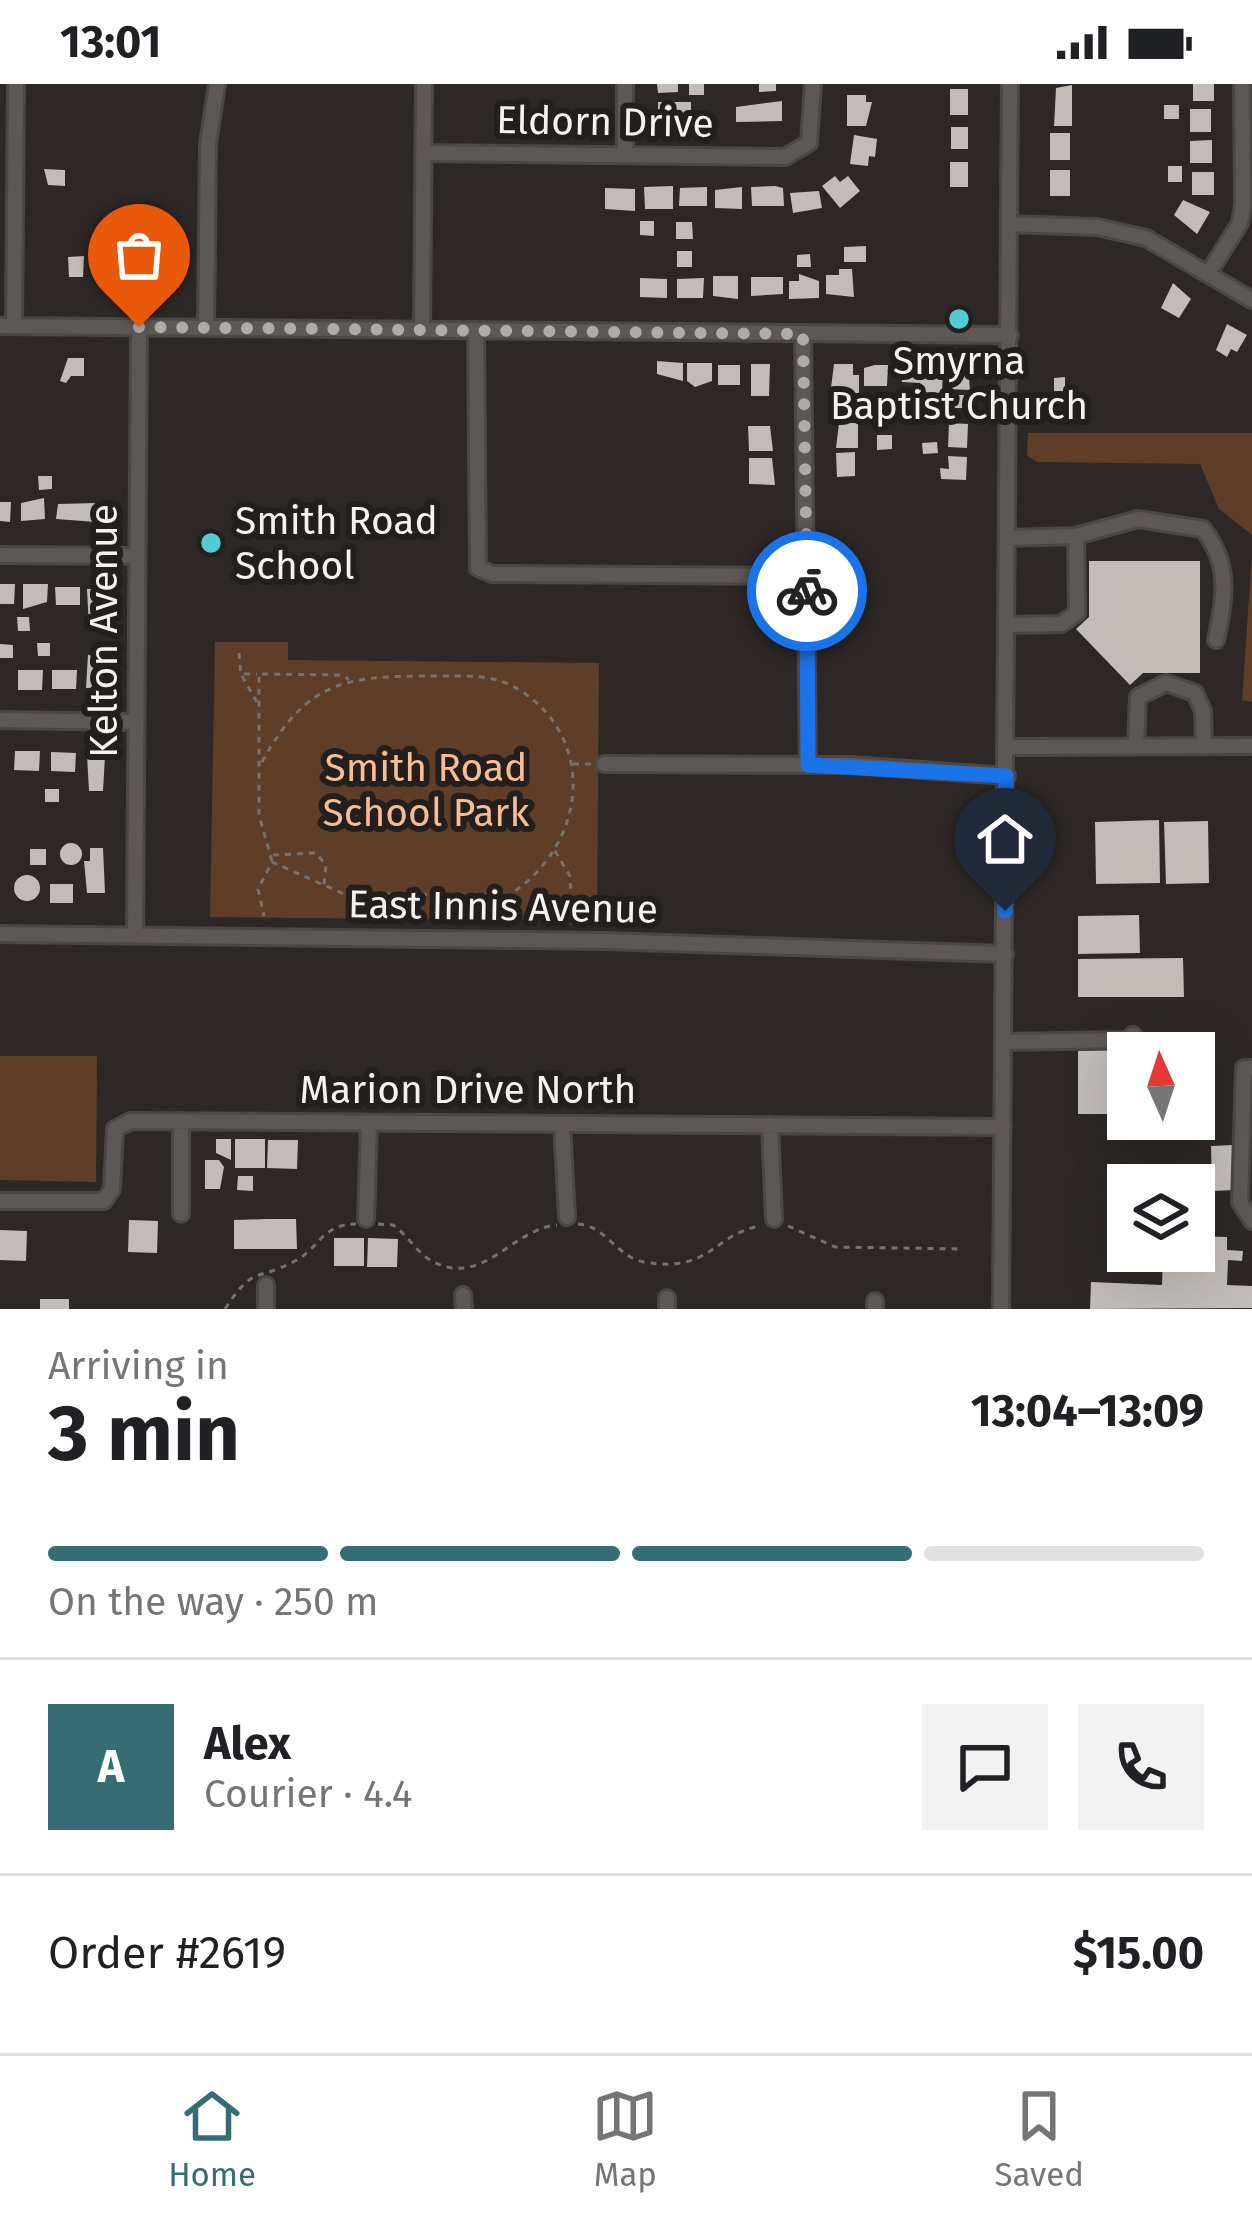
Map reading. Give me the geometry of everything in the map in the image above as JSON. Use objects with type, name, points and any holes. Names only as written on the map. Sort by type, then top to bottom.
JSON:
[{"type":"street","points":[[16,84],[7,326],[1010,335]]},
{"type":"street","points":[[206,328],[208,144],[217,84]]},
{"type":"street","points":[[422,328],[424,84]]},
{"type":"street","points":[[625,84],[625,155]]},
{"type":"street","name":"Eldorn Drive","points":[[423,153],[785,157],[809,143],[813,84]]},
{"type":"street","points":[[1001,1309],[1010,84]]},
{"type":"street","points":[[1208,274],[1240,223],[1242,84]]},
{"type":"street","points":[[1010,224],[1120,230],[1146,238],[1252,300]]},
{"type":"street","name":"Kelton Avenue","points":[[135,935],[139,327]]},
{"type":"street","points":[[476,329],[478,568],[492,574],[806,576]]},
{"type":"street","points":[[803,334],[808,765]]},
{"type":"street","points":[[1009,538],[1076,536],[1138,519],[1203,530],[1221,551],[1226,595],[1216,640]]},
{"type":"street","points":[[1008,625],[1060,623],[1077,613],[1076,536]]},
{"type":"street","points":[[0,555],[135,556]]},
{"type":"street","points":[[1136,746],[1138,697],[1166,682],[1195,693],[1204,711],[1204,746]]},
{"type":"street","points":[[0,720],[136,722]]},
{"type":"street","points":[[1007,747],[1252,746]]},
{"type":"street","points":[[604,764],[808,765],[1006,776]]},
{"type":"street","name":"East Innis Avenue","points":[[0,934],[572,941],[1004,954]]},
{"type":"street","points":[[1004,1042],[1107,1040]]},
{"type":"street","points":[[1252,1068],[1244,1068],[1240,1202],[1252,1221]]},
{"type":"street","name":"Marion Drive North","points":[[0,1201],[104,1201],[112,1189],[115,1130],[131,1121],[1003,1127]]},
{"type":"street","points":[[181,1121],[181,1214]]},
{"type":"street","points":[[366,1219],[369,1123]]},
{"type":"street","points":[[562,1124],[567,1217]]},
{"type":"street","points":[[770,1125],[774,1220]]},
{"type":"street","points":[[266,1285],[266,1309]]},
{"type":"path","points":[[239,653],[241,674],[259,706]]},
{"type":"path","points":[[241,674],[343,675],[349,680]]},
{"type":"path","points":[[259,674],[259,814],[261,837],[272,855],[258,889],[265,916]]},
{"type":"path","points":[[262,762],[292,713],[349,680],[475,676],[507,684],[553,721],[571,764],[572,820],[526,883],[501,898],[363,895],[323,887],[272,862]]},
{"type":"path","points":[[571,764],[604,764]]},
{"type":"path","points":[[554,849],[570,876],[572,941]]},
{"type":"path","points":[[272,855],[296,850],[316,853],[326,865],[323,887]]},
{"type":"path","points":[[225,1309],[243,1281],[300,1258],[323,1232],[338,1224],[393,1225],[427,1257],[462,1266],[502,1256],[531,1228],[567,1224],[599,1228],[630,1258],[646,1263],[705,1259],[754,1226],[787,1225],[835,1247],[963,1249]]},
{"type":"green space","points":[[1028,433],[1252,433],[1252,535],[1219,509],[1200,464],[1038,462],[1027,456]]},
{"type":"green space","points":[[1252,554],[1252,702],[1242,700]]},
{"type":"green space","name":"Smith Road School Park","points":[[215,642],[288,642],[288,660],[599,663],[597,921],[210,917]]},
{"type":"green space","points":[[0,1056],[97,1056],[96,1182],[0,1180]]},
{"type":"building","points":[[657,84],[678,84],[678,92],[658,93]]},
{"type":"building","points":[[689,84],[704,84],[704,95],[689,95]]},
{"type":"building","points":[[759,84],[776,84],[776,91],[759,92]]},
{"type":"building","points":[[1193,84],[1214,84],[1214,101],[1193,101]]},
{"type":"building","points":[[1072,85],[1072,126],[1054,126],[1056,88]]},
{"type":"building","points":[[950,89],[968,89],[968,115],[950,115]]},
{"type":"building","points":[[847,95],[866,95],[866,102],[872,102],[866,126],[847,126]]},
{"type":"building","points":[[782,101],[782,121],[736,122],[736,107]]},
{"type":"building","points":[[658,102],[691,102],[691,121],[658,119]]},
{"type":"building","points":[[1164,105],[1179,105],[1179,119],[1164,119]]},
{"type":"building","points":[[1190,109],[1211,109],[1211,132],[1190,132]]},
{"type":"building","points":[[951,127],[968,127],[968,149],[951,149]]},
{"type":"building","points":[[1050,133],[1070,133],[1070,160],[1050,160]]},
{"type":"building","points":[[854,135],[877,139],[875,157],[869,156],[868,166],[850,164]]},
{"type":"building","points":[[1212,140],[1212,163],[1190,163],[1190,141]]},
{"type":"building","points":[[950,162],[968,162],[968,187],[950,187]]},
{"type":"building","points":[[1168,166],[1182,166],[1182,182],[1168,182]]},
{"type":"building","points":[[44,169],[65,170],[65,186],[48,185]]},
{"type":"building","points":[[1050,170],[1070,170],[1070,196],[1050,196]]},
{"type":"building","points":[[1192,172],[1214,172],[1214,195],[1192,195]]},
{"type":"building","points":[[835,176],[840,182],[848,176],[860,191],[840,208],[822,186]]},
{"type":"building","points":[[673,186],[673,209],[645,209],[644,187]]},
{"type":"building","points":[[707,187],[707,206],[679,206],[680,188]]},
{"type":"building","points":[[742,187],[742,209],[715,208],[715,190]]},
{"type":"building","points":[[751,187],[783,188],[784,206],[752,206]]},
{"type":"building","points":[[605,188],[635,189],[635,211],[605,209]]},
{"type":"building","points":[[819,191],[822,208],[793,213],[790,193]]},
{"type":"building","points":[[1183,200],[1210,212],[1197,234],[1174,215]]},
{"type":"building","points":[[640,221],[654,221],[654,236],[640,235]]},
{"type":"building","points":[[676,222],[692,222],[693,239],[676,239]]},
{"type":"building","points":[[866,246],[866,262],[844,262],[844,247]]},
{"type":"building","points":[[677,251],[692,251],[692,267],[677,267]]},
{"type":"building","points":[[810,254],[811,267],[797,267],[797,255]]},
{"type":"building","points":[[84,256],[83,277],[69,277],[68,257]]},
{"type":"building","points":[[839,269],[852,269],[854,297],[826,294],[826,275],[839,275]]},
{"type":"building","points":[[799,274],[819,281],[819,298],[789,299],[789,281],[799,281]]},
{"type":"building","points":[[713,276],[738,276],[738,299],[713,296]]},
{"type":"building","points":[[751,277],[783,277],[783,294],[751,296]]},
{"type":"building","points":[[640,278],[667,279],[667,298],[640,297]]},
{"type":"building","points":[[704,278],[703,298],[677,298],[677,279]]},
{"type":"building","points":[[1173,283],[1191,299],[1179,318],[1161,308]]},
{"type":"building","points":[[1227,324],[1247,335],[1237,352],[1231,349],[1227,357],[1216,350]]},
{"type":"building","points":[[68,358],[84,358],[84,376],[71,376],[66,383],[60,381]]},
{"type":"building","points":[[657,361],[683,363],[683,381],[657,374]]},
{"type":"building","points":[[687,363],[712,363],[712,381],[695,387],[687,381]]},
{"type":"building","points":[[751,364],[770,364],[769,396],[751,396]]},
{"type":"building","points":[[834,364],[853,364],[853,375],[859,375],[859,412],[842,412],[845,388],[831,388]]},
{"type":"building","points":[[718,365],[740,365],[740,385],[718,385]]},
{"type":"building","points":[[888,365],[887,386],[864,386],[864,368]]},
{"type":"building","points":[[949,365],[968,366],[970,390],[949,389]]},
{"type":"building","points":[[902,366],[943,368],[942,393],[920,392],[920,383],[902,382]]},
{"type":"building","points":[[1065,377],[1065,391],[1054,391],[1054,378]]},
{"type":"building","points":[[953,395],[966,395],[966,408],[953,408]]},
{"type":"building","points":[[879,399],[896,400],[895,414],[879,414]]},
{"type":"building","points":[[839,423],[858,423],[858,448],[836,448]]},
{"type":"building","points":[[949,423],[968,424],[967,448],[948,447]]},
{"type":"building","points":[[748,426],[770,426],[773,451],[749,451]]},
{"type":"building","points":[[877,435],[892,435],[892,449],[877,450]]},
{"type":"building","points":[[937,442],[938,453],[923,454],[922,443]]},
{"type":"building","points":[[855,452],[855,476],[837,477],[836,453]]},
{"type":"building","points":[[948,456],[967,457],[966,480],[941,479],[940,468],[949,469]]},
{"type":"building","points":[[749,458],[772,458],[775,485],[749,484]]},
{"type":"building","points":[[38,476],[52,476],[52,489],[39,490]]},
{"type":"building","points":[[44,498],[45,519],[21,521],[21,503]]},
{"type":"building","points":[[0,502],[11,502],[10,522],[0,521]]},
{"type":"building","points":[[96,503],[96,522],[56,519],[58,504]]},
{"type":"building","points":[[1089,561],[1200,561],[1200,673],[1143,673],[1130,685],[1076,629],[1089,617]]},
{"type":"building","points":[[0,584],[15,584],[14,604],[0,604]]},
{"type":"building","points":[[23,584],[48,584],[47,602],[23,609]]},
{"type":"building","points":[[55,587],[80,587],[80,605],[56,605]]},
{"type":"building","points":[[87,589],[106,589],[103,628],[89,628]]},
{"type":"building","points":[[17,617],[29,617],[30,631],[18,631]]},
{"type":"building","points":[[37,643],[50,643],[50,656],[38,656]]},
{"type":"building","points":[[0,644],[13,645],[13,658],[0,658]]},
{"type":"building","points":[[104,654],[106,687],[86,688],[88,655]]},
{"type":"building","points":[[18,670],[43,670],[42,690],[18,690]]},
{"type":"building","points":[[52,670],[77,670],[76,689],[52,689]]},
{"type":"building","points":[[15,751],[40,751],[39,771],[14,770]]},
{"type":"building","points":[[51,752],[76,753],[75,772],[51,771]]},
{"type":"building","points":[[87,755],[105,756],[103,791],[89,791]]},
{"type":"building","points":[[45,789],[59,789],[59,802],[45,802]]},
{"type":"building","points":[[1159,820],[1160,883],[1096,884],[1095,822]]},
{"type":"building","points":[[1208,821],[1209,883],[1166,884],[1164,822]]},
{"type":"building","points":[[71,843],[82,854],[71,865],[60,854]]},
{"type":"building","points":[[90,848],[103,848],[105,893],[87,893],[84,861],[90,861]]},
{"type":"building","points":[[30,849],[46,849],[46,865],[30,865]]},
{"type":"building","points":[[27,875],[40,888],[27,901],[14,888]]},
{"type":"building","points":[[50,884],[73,884],[73,903],[50,903]]},
{"type":"building","points":[[1139,915],[1140,953],[1078,954],[1078,916]]},
{"type":"building","points":[[1183,958],[1184,997],[1078,997],[1078,959]]},
{"type":"building","points":[[1107,1050],[1107,1114],[1078,1114],[1078,1051]]},
{"type":"building","points":[[216,1139],[231,1139],[231,1160],[216,1153]]},
{"type":"building","points":[[235,1139],[265,1139],[265,1168],[235,1168]]},
{"type":"building","points":[[268,1140],[298,1140],[297,1169],[267,1168]]},
{"type":"building","points":[[1233,1145],[1234,1190],[1215,1191],[1211,1146]]},
{"type":"building","points":[[205,1160],[219,1160],[224,1167],[220,1189],[205,1189]]},
{"type":"building","points":[[238,1176],[253,1176],[253,1191],[237,1190]]},
{"type":"building","points":[[296,1219],[297,1249],[234,1249],[234,1220]]},
{"type":"building","points":[[129,1220],[158,1221],[157,1253],[128,1252]]},
{"type":"building","points":[[0,1230],[27,1231],[26,1261],[0,1260]]},
{"type":"building","points":[[1215,1237],[1227,1237],[1227,1250],[1243,1251],[1242,1261],[1228,1260],[1227,1285],[1252,1286],[1252,1308],[1090,1309],[1091,1282],[1162,1285],[1162,1272],[1215,1272]]},
{"type":"building","points":[[334,1238],[364,1238],[364,1266],[334,1266]]},
{"type":"building","points":[[368,1238],[398,1239],[397,1267],[367,1267]]},
{"type":"building","points":[[40,1299],[69,1299],[69,1309],[40,1309]]},
{"type":"way so far","points":[[139,327],[803,334],[807,591]]},
{"type":"place","name":"Smyrna Baptist Church","points":[[959,319]]},
{"type":"place","name":"Smith Road School","points":[[211,543]]},
{"type":"route","points":[[807,591],[808,765],[1006,776],[1005,911]]}]
